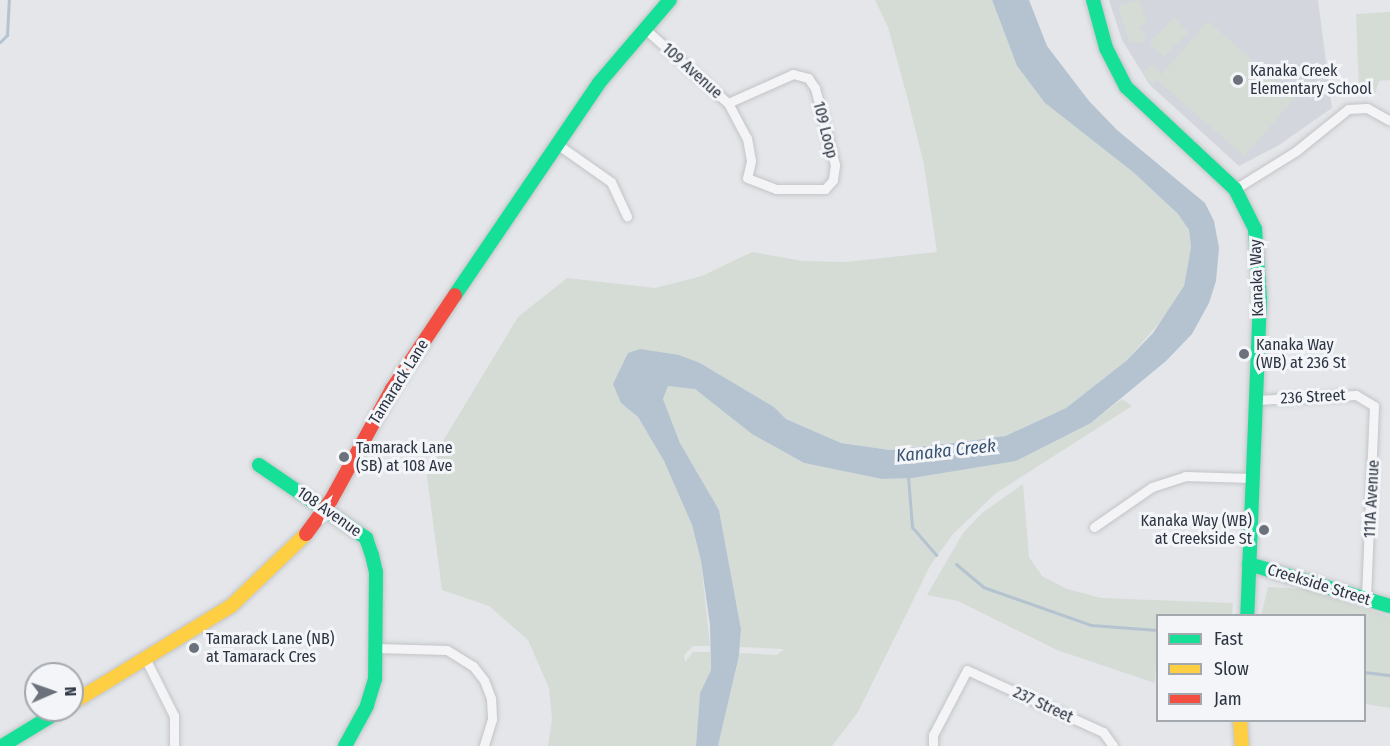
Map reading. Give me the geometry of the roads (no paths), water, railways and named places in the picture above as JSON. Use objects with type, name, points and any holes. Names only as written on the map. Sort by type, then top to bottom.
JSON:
[{"type":"street","name":"Tamarack Lane","points":[[84,696],[252,590],[290,555],[326,509],[387,395],[557,144],[599,83],[670,0]]},
{"type":"street","name":"Kanaka Way","points":[[1093,0],[1106,48],[1126,87],[1235,189],[1251,219],[1259,253],[1256,400],[1247,614]]},
{"type":"street","name":"109 Avenue","points":[[644,28],[728,104],[747,138],[751,160],[744,179]]},
{"type":"street","name":"109 Loop","points":[[728,104],[793,74],[808,78],[835,165],[833,180],[825,189],[776,189],[744,179]]},
{"type":"street","points":[[1235,189],[1296,151],[1348,109],[1366,108],[1390,120]]},
{"type":"street","points":[[557,144],[611,182],[627,217]]},
{"type":"street","name":"236 Street","points":[[1256,400],[1356,395],[1370,400]]},
{"type":"street","name":"111A Avenue","points":[[1366,600],[1376,414],[1370,400]]},
{"type":"street","name":"108 Avenue","points":[[259,465],[366,538],[372,555],[377,648],[373,693],[345,746]]},
{"type":"street","points":[[1094,527],[1152,487],[1185,476],[1251,478]]},
{"type":"street","name":"Creekside Street","points":[[1249,564],[1390,606]]},
{"type":"street","points":[[377,648],[435,648],[467,660],[484,680],[491,698],[492,719],[484,746]]},
{"type":"street","points":[[145,658],[174,716],[174,746]]},
{"type":"street","name":"237 Street","points":[[933,746],[933,735],[967,670],[1102,732],[1113,746]]},
{"type":"street","points":[[2,746],[41,722]]},
{"type":"street","points":[[1240,722],[1242,746]]},
{"type":"water","name":"Kanaka Creek","points":[[992,0],[1029,0],[1047,46],[1089,101],[1117,130],[1205,203],[1214,221],[1219,248],[1216,281],[1209,303],[1192,334],[1166,361],[1091,423],[1016,461],[913,478],[882,479],[804,463],[752,434],[695,389],[668,386],[663,399],[680,443],[719,510],[741,629],[739,656],[718,746],[696,746],[700,693],[711,670],[710,625],[701,561],[692,525],[664,461],[638,417],[621,403],[613,384],[628,353],[640,349],[679,355],[700,363],[774,407],[786,419],[841,443],[890,450],[960,442],[1005,436],[1066,408],[1126,361],[1153,333],[1184,286],[1191,247],[1189,230],[1178,214],[1133,172],[1045,103],[1017,66]]},
{"type":"waterway","points":[[0,42],[7,35],[9,0]]},
{"type":"waterway","points":[[908,476],[912,527],[936,555]]},
{"type":"waterway","points":[[956,564],[983,587],[1091,625],[1156,630]]},
{"type":"waterway","points":[[1366,672],[1390,675]]},
{"type":"place","name":"Kanaka Creek Elementary School","points":[[1238,80]]},
{"type":"place","name":"Kanaka Way (WB) at 236 St","points":[[1244,354]]},
{"type":"place","name":"Tamarack Lane (SB) at 108 Ave","points":[[344,457]]},
{"type":"place","name":"Kanaka Way (WB) at Creekside St","points":[[1264,530]]},
{"type":"place","name":"Tamarack Lane (NB) at Tamarack Cres","points":[[194,648]]}]
